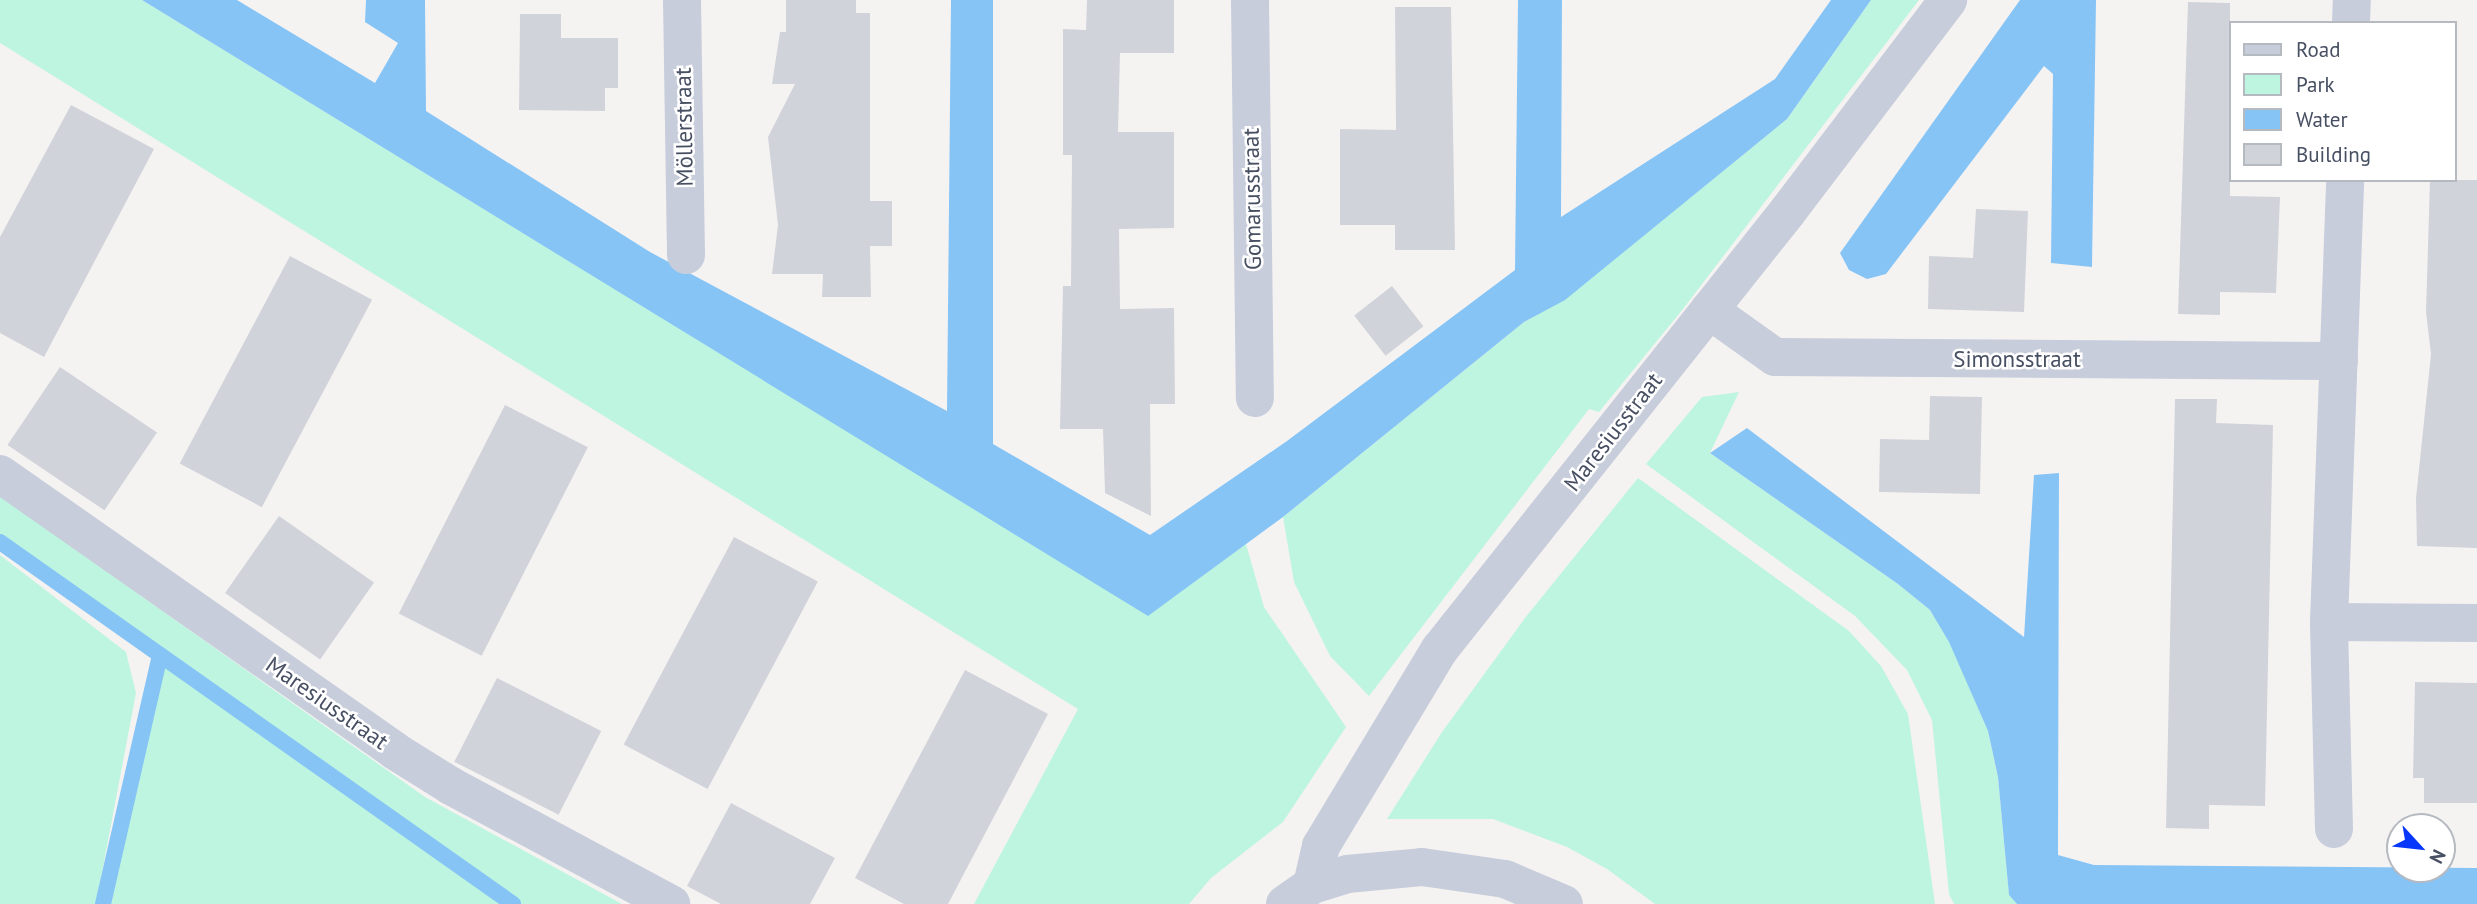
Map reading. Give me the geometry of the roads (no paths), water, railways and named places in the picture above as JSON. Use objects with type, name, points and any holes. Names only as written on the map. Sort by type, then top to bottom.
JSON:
[{"type":"street","name":"Möllerstraat","points":[[682,0],[686,255]]},
{"type":"street","name":"Gomarusstraat","points":[[1250,0],[1255,398]]},
{"type":"street","name":"Maresiusstraat","points":[[1298,895],[1321,846],[1440,649],[1709,310],[1948,0]]},
{"type":"street","points":[[2351,21],[2352,0]]},
{"type":"street","points":[[2334,829],[2329,622],[2345,182]]},
{"type":"street","name":"Simonsstraat","points":[[1709,310],[1775,357],[2339,362]]},
{"type":"street","name":"Maresiusstraat","points":[[0,474],[395,751],[451,786],[671,904]]},
{"type":"street","points":[[2329,622],[2477,623]]},
{"type":"street","name":"Maresiusstraat","points":[[1298,895],[1384,868],[1447,868],[1505,879],[1564,904]]},
{"type":"water","points":[[142,0],[237,0],[375,83],[398,43],[365,22],[366,0],[425,0],[426,111],[650,252],[947,411],[951,0],[993,0],[993,444],[1150,535],[1287,441],[1515,270],[1518,0],[1562,0],[1561,217],[1775,79],[1831,0],[1871,0],[1787,119],[1565,300],[1524,322],[1283,517],[1148,616]]},
{"type":"water","points":[[2020,0],[2096,0],[2092,267],[2051,263],[2053,74],[2044,66],[1886,274],[1867,279],[1849,270],[1840,253]]},
{"type":"water","points":[[1747,428],[2024,637],[2034,475],[2059,473],[2058,855],[2094,865],[2386,867],[2386,883],[2456,883],[2456,868],[2477,868],[2477,904],[2017,904],[2009,895],[1998,777],[1988,731],[1949,642],[1930,610],[1898,584],[1710,453]]},
{"type":"waterway","points":[[0,542],[513,904]]},
{"type":"waterway","points":[[103,904],[160,655]]}]
